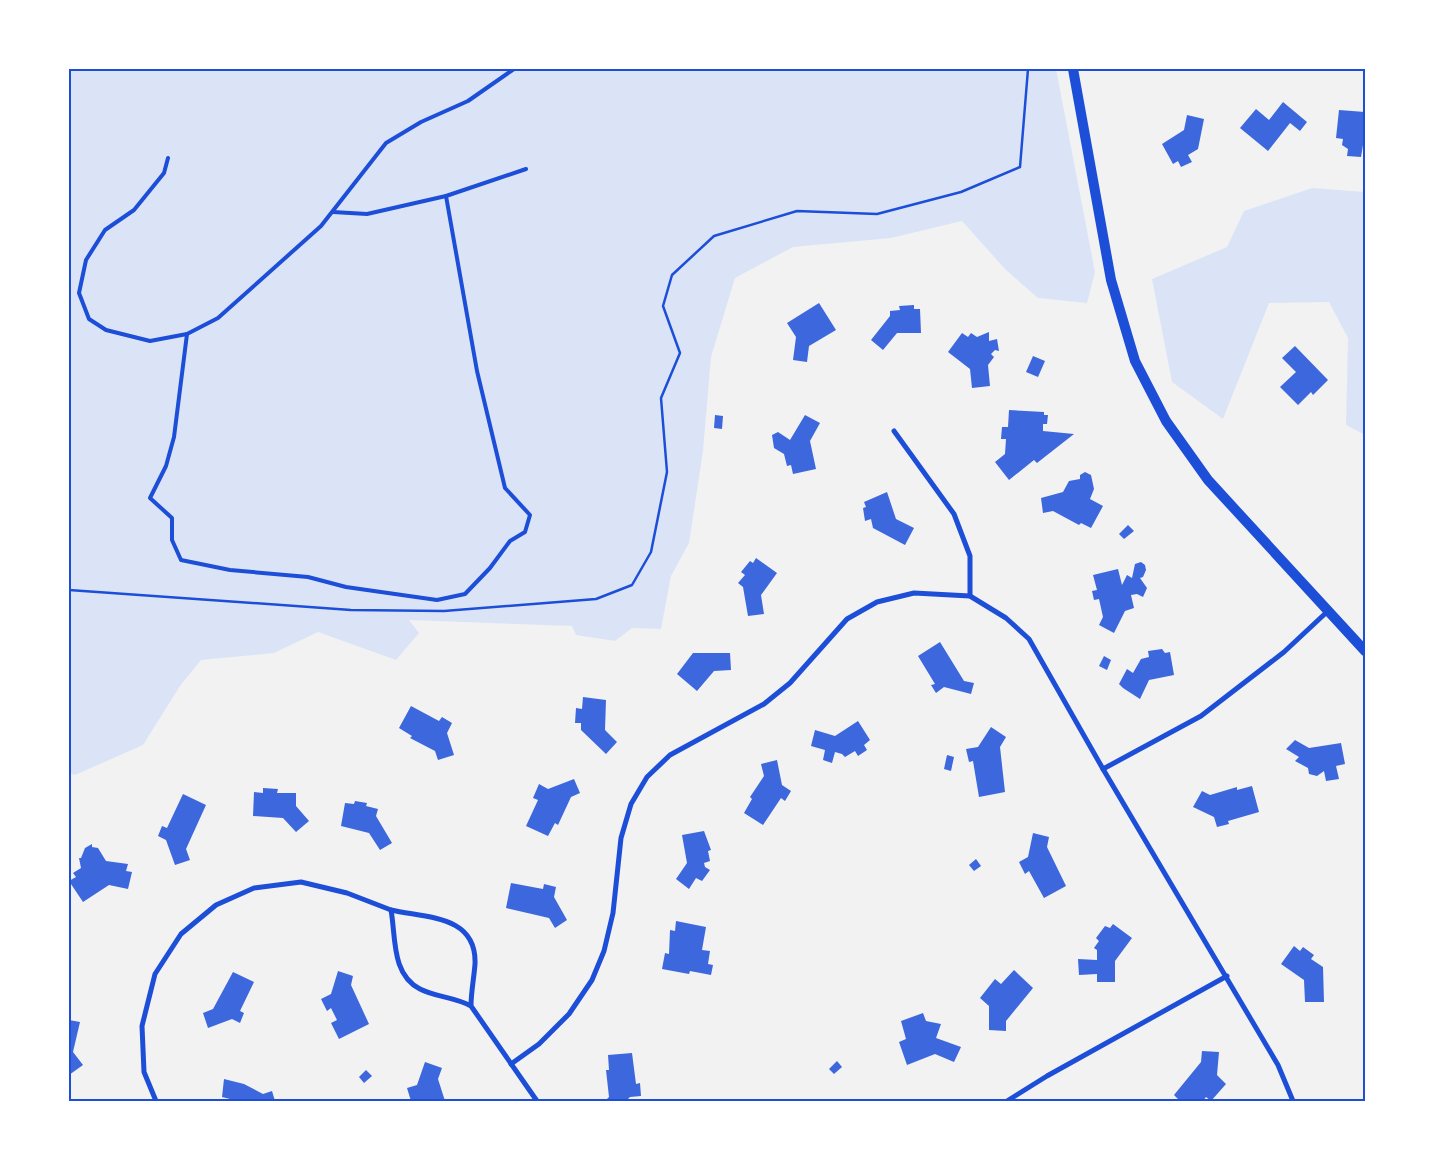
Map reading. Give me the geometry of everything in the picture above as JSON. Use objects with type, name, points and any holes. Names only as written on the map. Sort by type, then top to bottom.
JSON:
[{"type":"main road","points":[[1072,69],[1111,280],[1134,361],[1166,421],[1208,480],[1365,651]]},
{"type":"street","points":[[894,431],[954,514],[970,556],[970,596]]},
{"type":"street","points":[[510,1064],[539,1044],[569,1014],[592,980],[604,951],[613,913],[621,838],[631,804],[647,776],[670,755],[764,704],[790,683],[847,619],[877,602],[914,593],[970,596],[1006,618],[1029,638],[1103,769],[1278,1064],[1292,1101]]},
{"type":"street","points":[[1103,769],[1201,716],[1284,652],[1329,610]]},
{"type":"street","points":[[156,1101],[144,1072],[142,1026],[155,974],[181,934],[216,905],[254,888],[301,882],[347,893],[392,910],[450,921],[464,931],[472,946],[475,963],[471,1006]]},
{"type":"street","points":[[392,910],[398,964],[406,979],[420,989],[460,1000],[471,1006],[537,1101]]},
{"type":"street","points":[[1008,1101],[1047,1076],[1227,976]]},
{"type":"lane","points":[[168,158],[164,173],[134,210],[105,230],[86,260],[79,293],[89,319],[106,330],[150,342],[187,334],[218,318],[321,226],[386,143],[420,122],[468,101],[514,69]]},
{"type":"lane","points":[[333,212],[367,214],[446,196],[526,170]]},
{"type":"lane","points":[[187,334],[174,437],[166,466],[150,498],[172,518],[172,540],[181,560],[230,570],[308,577],[346,587],[437,600],[466,594],[490,568],[510,540],[525,532],[530,515],[505,488],[477,371],[446,196]]},
{"type":"path","points":[[69,590],[351,610],[444,611],[596,599],[632,585],[651,552],[667,472],[661,398],[680,353],[663,306],[672,275],[714,236],[797,211],[877,214],[962,192],[1020,167],[1028,69]]},
{"type":"shaded area","points":[[69,69],[1056,69],[1095,272],[1087,303],[1038,298],[1006,270],[962,221],[891,238],[793,247],[735,278],[711,357],[703,451],[689,543],[671,576],[661,629],[632,628],[615,641],[576,635],[572,626],[409,620],[419,633],[396,660],[318,632],[274,653],[201,660],[180,686],[143,745],[75,775],[69,773]]},
{"type":"shaded area","points":[[1312,188],[1365,192],[1365,435],[1346,425],[1348,338],[1329,302],[1269,303],[1223,419],[1172,382],[1152,279],[1227,247],[1244,211]]},
{"type":"building","points":[[1283,102],[1307,122],[1300,131],[1290,123],[1268,151],[1240,128],[1256,109],[1269,120]]},
{"type":"building","points":[[1339,110],[1365,112],[1365,145],[1363,145],[1361,157],[1347,156],[1348,149],[1342,145],[1343,139],[1336,138]]},
{"type":"building","points":[[1187,115],[1204,119],[1198,149],[1188,155],[1192,162],[1181,167],[1178,161],[1173,164],[1162,144],[1184,130]]},
{"type":"building","points":[[819,303],[836,330],[809,346],[807,362],[793,360],[796,337],[787,323]]},
{"type":"building","points":[[914,305],[914,309],[920,309],[921,333],[897,333],[883,350],[871,340],[890,316],[890,311],[900,310],[899,306]]},
{"type":"building","points":[[989,332],[989,341],[997,339],[999,351],[995,350],[991,354],[994,357],[988,365],[990,386],[972,388],[970,369],[948,352],[962,333],[968,337],[971,333],[977,337]]},
{"type":"building","points":[[1295,346],[1328,380],[1313,395],[1311,392],[1298,405],[1280,387],[1296,372],[1282,358]]},
{"type":"building","points":[[1033,356],[1045,361],[1038,377],[1026,372]]},
{"type":"building","points":[[1009,410],[1044,412],[1044,415],[1048,415],[1047,424],[1043,424],[1043,431],[1074,434],[1037,463],[1034,460],[1009,480],[995,462],[1005,454],[1006,439],[1001,439],[1002,427],[1008,427]]},
{"type":"building","points":[[715,415],[723,416],[722,429],[714,428]]},
{"type":"building","points":[[805,415],[820,423],[810,441],[816,469],[793,474],[791,465],[787,466],[784,454],[774,448],[772,435],[778,432],[790,440]]},
{"type":"building","points":[[1085,472],[1091,475],[1094,489],[1090,499],[1103,506],[1091,528],[1081,523],[1079,525],[1053,511],[1043,513],[1041,498],[1063,492],[1069,481],[1080,479],[1080,475]]},
{"type":"building","points":[[887,492],[896,519],[914,528],[905,545],[873,528],[871,519],[865,521],[863,508],[866,507],[864,502]]},
{"type":"building","points":[[1128,525],[1134,531],[1124,539],[1119,534]]},
{"type":"building","points":[[756,558],[777,573],[761,595],[764,614],[748,616],[743,587],[738,583],[745,575],[741,572],[750,561],[753,563]]},
{"type":"building","points":[[1141,562],[1145,565],[1146,570],[1143,577],[1140,578],[1147,588],[1143,597],[1137,594],[1131,595],[1134,608],[1125,611],[1114,633],[1099,625],[1103,617],[1099,599],[1094,600],[1092,591],[1097,590],[1093,575],[1118,569],[1122,585],[1127,575],[1132,578],[1135,564]]},
{"type":"building","points":[[940,642],[964,681],[974,683],[971,694],[944,687],[936,693],[931,685],[935,684],[918,656]]},
{"type":"building","points":[[1162,649],[1165,653],[1170,652],[1174,675],[1149,680],[1140,699],[1119,684],[1127,669],[1133,673],[1141,659],[1149,657],[1148,651]]},
{"type":"building","points":[[693,653],[730,653],[731,670],[714,671],[697,691],[677,674]]},
{"type":"building","points":[[1104,656],[1111,660],[1107,670],[1099,666]]},
{"type":"building","points":[[583,697],[606,700],[605,730],[617,742],[606,754],[581,730],[581,723],[575,723],[576,708],[582,709]]},
{"type":"building","points":[[411,706],[439,721],[442,717],[452,723],[447,733],[454,755],[438,760],[435,751],[410,738],[412,736],[399,728]]},
{"type":"building","points":[[858,721],[870,740],[864,745],[867,750],[858,756],[855,751],[845,757],[835,752],[832,763],[823,760],[825,750],[811,746],[815,730],[835,736]]},
{"type":"building","points":[[991,727],[1006,737],[1000,747],[1005,792],[979,797],[973,761],[969,762],[966,749],[978,747]]},
{"type":"building","points":[[1295,740],[1309,748],[1341,743],[1345,764],[1336,766],[1339,779],[1326,781],[1324,771],[1317,776],[1309,774],[1308,768],[1295,761],[1299,757],[1286,749]]},
{"type":"building","points":[[947,755],[954,757],[951,771],[944,769]]},
{"type":"building","points":[[777,760],[782,785],[791,791],[785,801],[781,798],[763,825],[744,813],[752,799],[750,797],[764,776],[761,764]]},
{"type":"building","points":[[574,779],[580,793],[571,797],[558,825],[555,823],[548,836],[526,826],[538,800],[533,798],[539,784],[548,789]]},
{"type":"building","points":[[1252,786],[1259,812],[1228,821],[1229,824],[1217,827],[1214,817],[1193,807],[1202,791],[1210,795],[1237,787],[1237,790]]},
{"type":"building","points":[[263,788],[278,789],[277,793],[296,793],[296,806],[309,821],[296,832],[283,818],[253,816],[254,792],[263,793]]},
{"type":"building","points":[[183,794],[206,805],[186,849],[190,860],[175,865],[166,840],[158,836],[162,826],[167,828]]},
{"type":"building","points":[[355,801],[367,803],[366,806],[378,809],[376,816],[392,843],[380,850],[369,833],[341,826],[345,803],[354,804]]},
{"type":"building","points":[[704,831],[711,850],[708,851],[710,861],[704,863],[705,867],[710,870],[702,881],[696,878],[689,889],[676,879],[687,863],[682,835]]},
{"type":"building","points":[[1033,833],[1049,837],[1047,847],[1066,886],[1044,898],[1029,871],[1025,874],[1019,862],[1028,857]]},
{"type":"building","points":[[92,844],[92,847],[98,848],[106,861],[128,864],[126,871],[132,872],[128,889],[109,885],[83,902],[69,881],[76,877],[73,873],[81,868],[79,858],[81,858],[85,848]]},
{"type":"building","points":[[976,859],[981,866],[974,871],[969,865]]},
{"type":"building","points":[[511,883],[543,889],[544,884],[556,887],[554,897],[567,920],[555,928],[549,918],[506,908]]},
{"type":"building","points":[[676,921],[706,927],[702,950],[710,951],[708,964],[713,965],[711,975],[690,971],[689,974],[662,969],[665,953],[669,954],[670,930],[675,931]]},
{"type":"building","points":[[1113,924],[1132,938],[1115,961],[1115,982],[1097,982],[1097,974],[1079,975],[1078,959],[1097,960],[1097,950],[1094,948],[1099,941],[1096,938],[1105,926],[1110,928]]},
{"type":"building","points":[[1294,946],[1300,951],[1303,947],[1314,955],[1311,959],[1323,967],[1324,1002],[1305,1002],[1304,980],[1281,964]]},
{"type":"building","points":[[1014,970],[1033,988],[1006,1021],[1006,1031],[989,1030],[989,1006],[980,998],[995,979],[1001,984]]},
{"type":"building","points":[[338,971],[353,976],[351,985],[369,1024],[339,1039],[331,1023],[337,1020],[331,1008],[327,1011],[321,999],[331,994]]},
{"type":"building","points":[[233,972],[254,982],[240,1011],[244,1013],[240,1023],[232,1019],[208,1028],[203,1013],[213,1009]]},
{"type":"building","points":[[923,1013],[926,1021],[941,1024],[936,1038],[961,1047],[954,1062],[935,1054],[907,1065],[899,1042],[906,1039],[901,1021]]},
{"type":"building","points":[[69,1020],[80,1022],[73,1052],[83,1065],[69,1075]]},
{"type":"building","points":[[1202,1051],[1219,1052],[1217,1075],[1226,1084],[1211,1101],[1206,1097],[1203,1101],[1180,1101],[1174,1095],[1201,1062]]},
{"type":"building","points":[[632,1053],[636,1084],[640,1083],[641,1096],[630,1097],[626,1101],[605,1101],[609,1097],[606,1070],[609,1070],[608,1055]]},
{"type":"building","points":[[837,1061],[842,1067],[834,1074],[829,1069]]},
{"type":"building","points":[[425,1062],[442,1068],[438,1079],[445,1101],[418,1101],[417,1099],[411,1101],[407,1088],[417,1085]]},
{"type":"building","points":[[366,1070],[372,1076],[364,1083],[359,1077]]},
{"type":"building","points":[[224,1079],[244,1084],[263,1094],[272,1091],[275,1101],[238,1101],[222,1097]]}]
